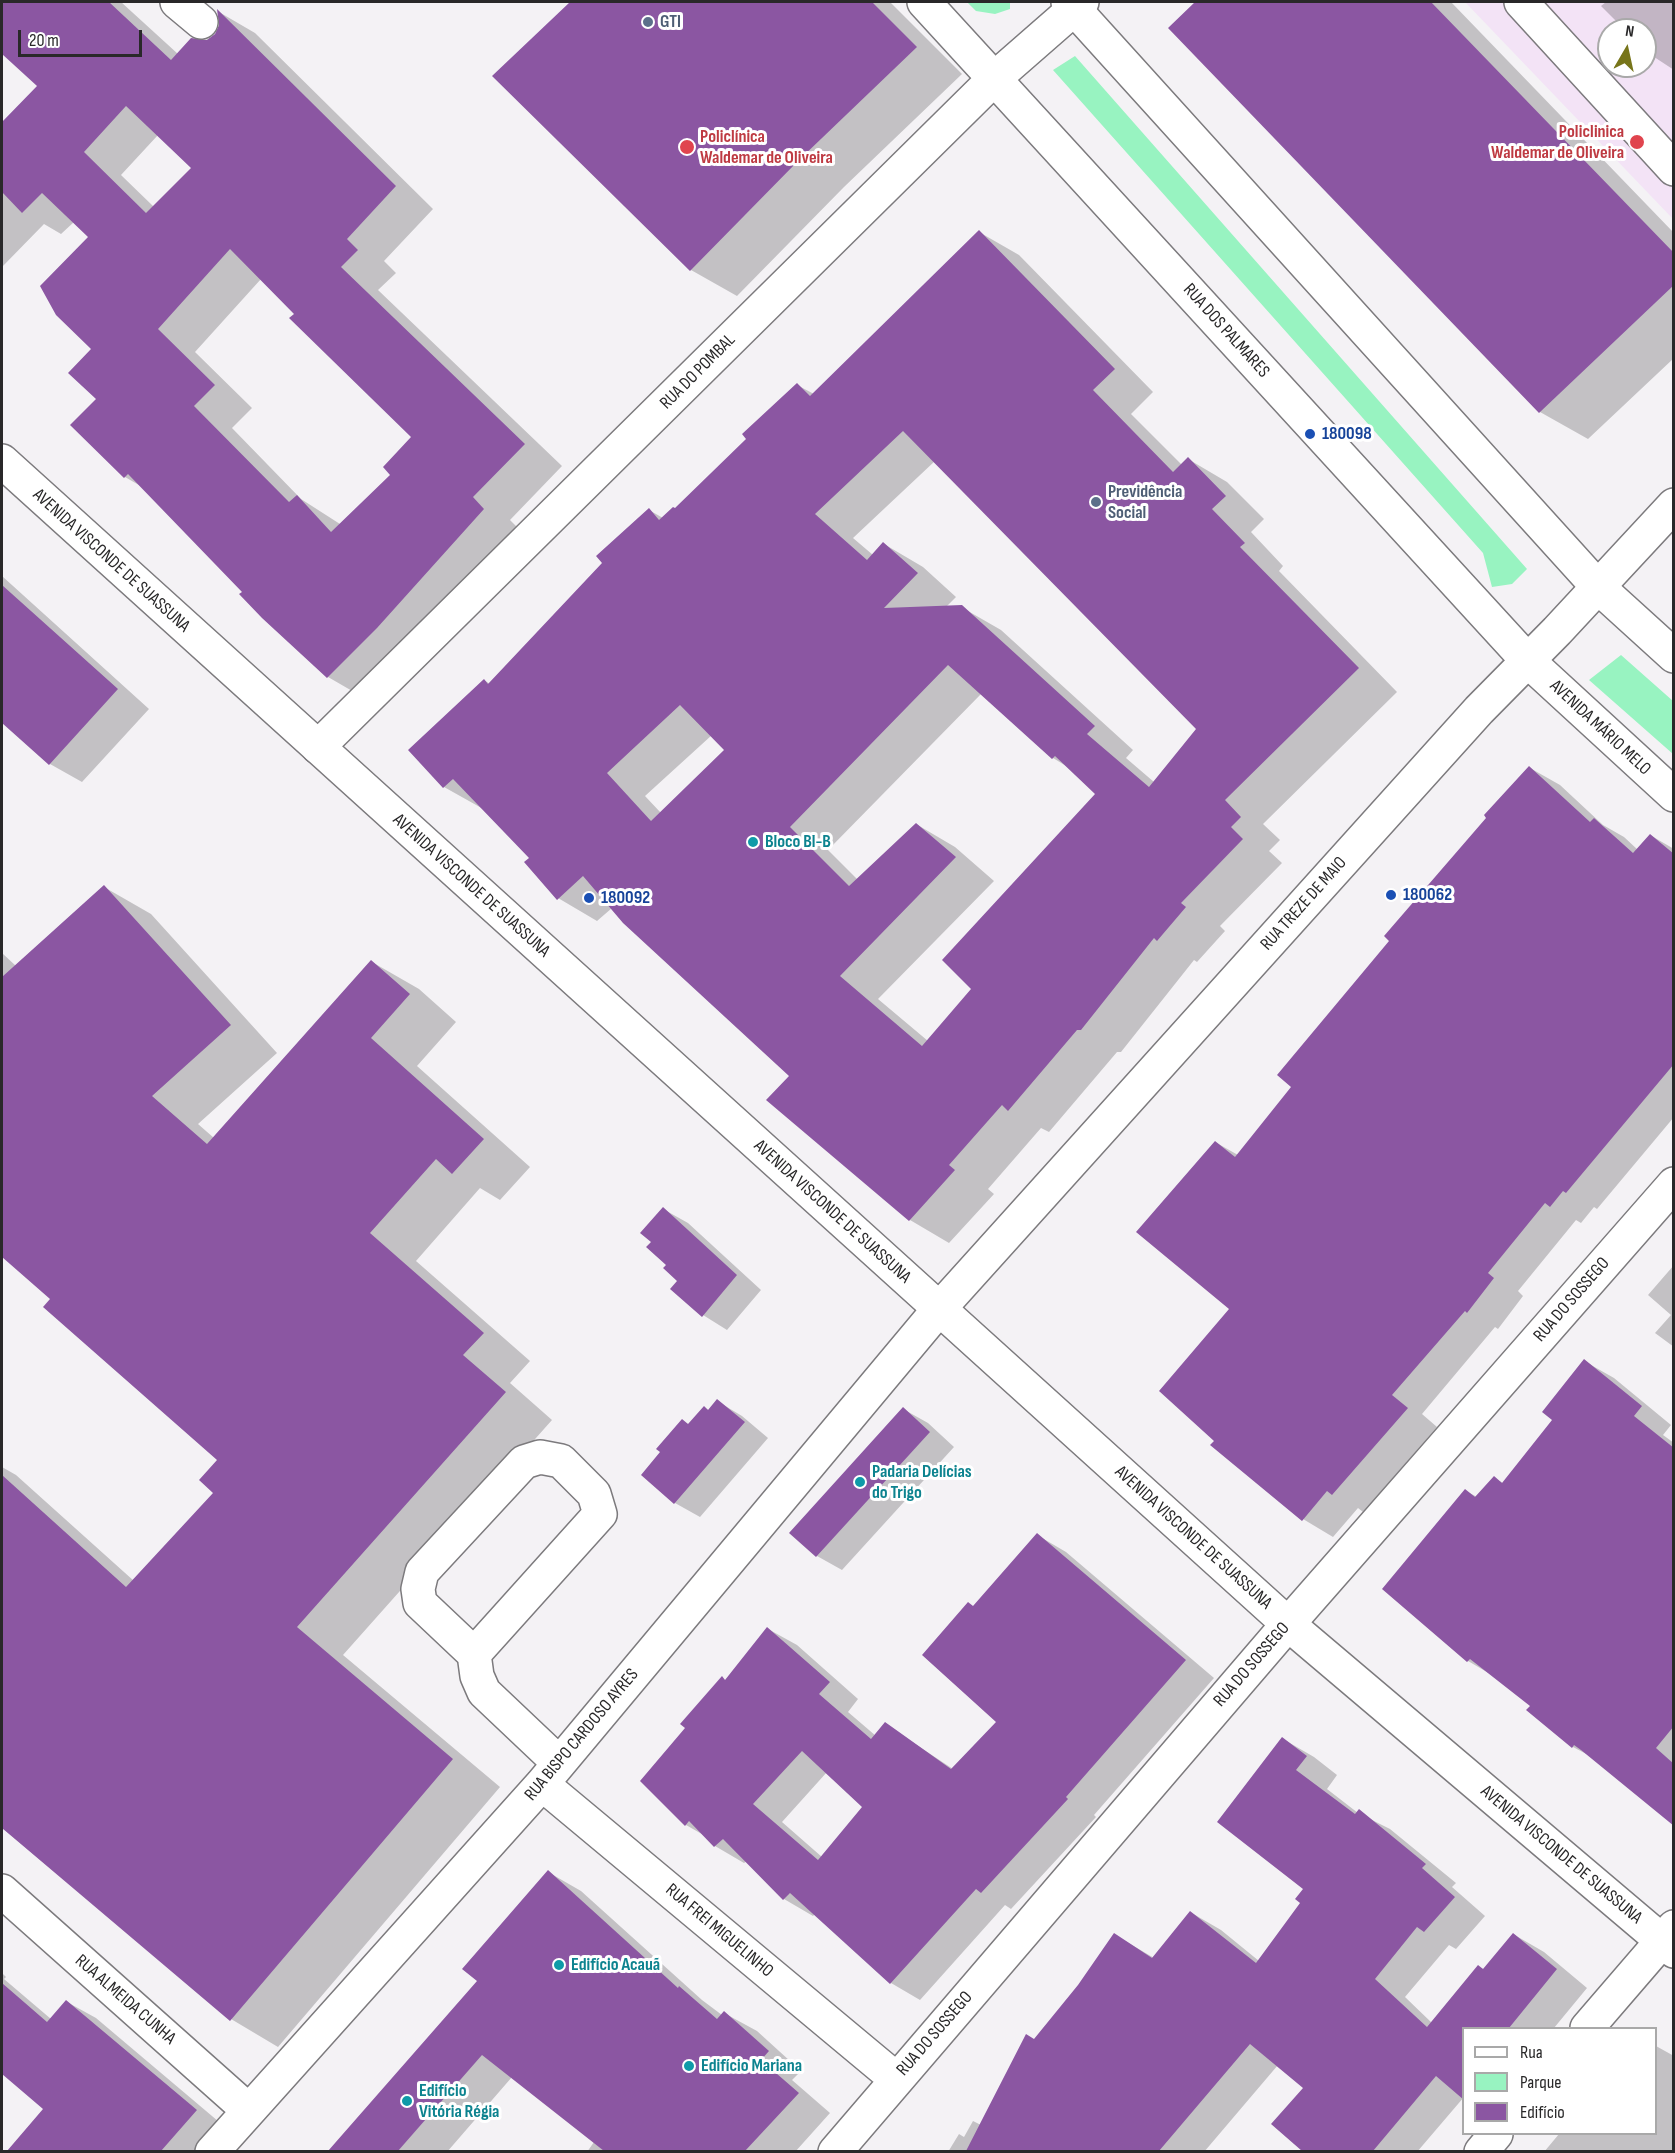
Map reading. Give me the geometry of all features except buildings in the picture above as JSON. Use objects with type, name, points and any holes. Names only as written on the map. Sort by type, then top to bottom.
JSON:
[{"type":"street","name":"RUA DOS PALMARES","points":[[924,2],[1527,660]]},
{"type":"street","points":[[1521,2],[1674,169]]},
{"type":"street","name":"RUA DO POMBAL","points":[[318,747],[996,78],[1075,4]]},
{"type":"street","points":[[1075,4],[1597,586],[1674,656]]},
{"type":"street","name":"AVENIDA VISCONDE DE SUASSUNA","points":[[2,461],[1288,1624],[1670,1940]]},
{"type":"street","name":"RUA TREZE DE MAIO","points":[[939,1309],[1527,660],[1674,505]]},
{"type":"street","name":"AVENIDA MÁRIO MELO","points":[[1527,660],[1674,795]]},
{"type":"street","name":"RUA DO SOSSEGO","points":[[835,2151],[1288,1624],[1674,1184]]},
{"type":"street","name":"RUA BISPO CARDOSO AYRES","points":[[212,2151],[551,1773],[939,1309]]},
{"type":"street","points":[[540,1457],[561,1461],[594,1494],[600,1514],[474,1654],[420,1604],[418,1589],[422,1572],[524,1462],[540,1457]]},
{"type":"street","name":"RUA FREI MIGUELINHO","points":[[474,1654],[477,1676],[484,1692],[551,1773],[896,2079]]},
{"type":"street","name":"RUA ALMEIDA CUNHA","points":[[2,1891],[248,2110]]},
{"type":"street","points":[[1588,2027],[1670,1940]]},
{"type":"street","points":[[1481,2151],[1494,2135]]},
{"type":"shaded area","name":"Policlinica Waldemar de Oliveira","points":[[1465,2],[1673,2],[1673,219]]},
{"type":"green space","points":[[967,2],[1010,2],[1010,9],[995,14],[976,11]]},
{"type":"green space","points":[[1075,56],[1527,569],[1512,584],[1492,587],[1483,553],[1053,70]]},
{"type":"green space","points":[[1621,655],[1673,701],[1673,754],[1589,680]]},
{"type":"place","name":"GTI","points":[[648,22]]},
{"type":"place","name":"Policlinica Waldemar de Oliveira","points":[[1637,142]]},
{"type":"place","name":"Policlínica Waldemar de Oliveira","points":[[687,147]]},
{"type":"place","name":"180098","points":[[1310,434]]},
{"type":"place","name":"Previdência Social","points":[[1096,502]]},
{"type":"place","name":"Bloco Bl-B","points":[[753,842]]},
{"type":"place","name":"180062","points":[[1391,895]]},
{"type":"place","name":"180092","points":[[589,898]]},
{"type":"place","name":"Padaria Delícias do Trigo","points":[[860,1482]]},
{"type":"place","name":"Edifício Acauã","points":[[559,1965]]},
{"type":"place","name":"Edifício Mariana","points":[[689,2066]]},
{"type":"place","name":"Edifício Vitória Régia","points":[[407,2101]]}]
